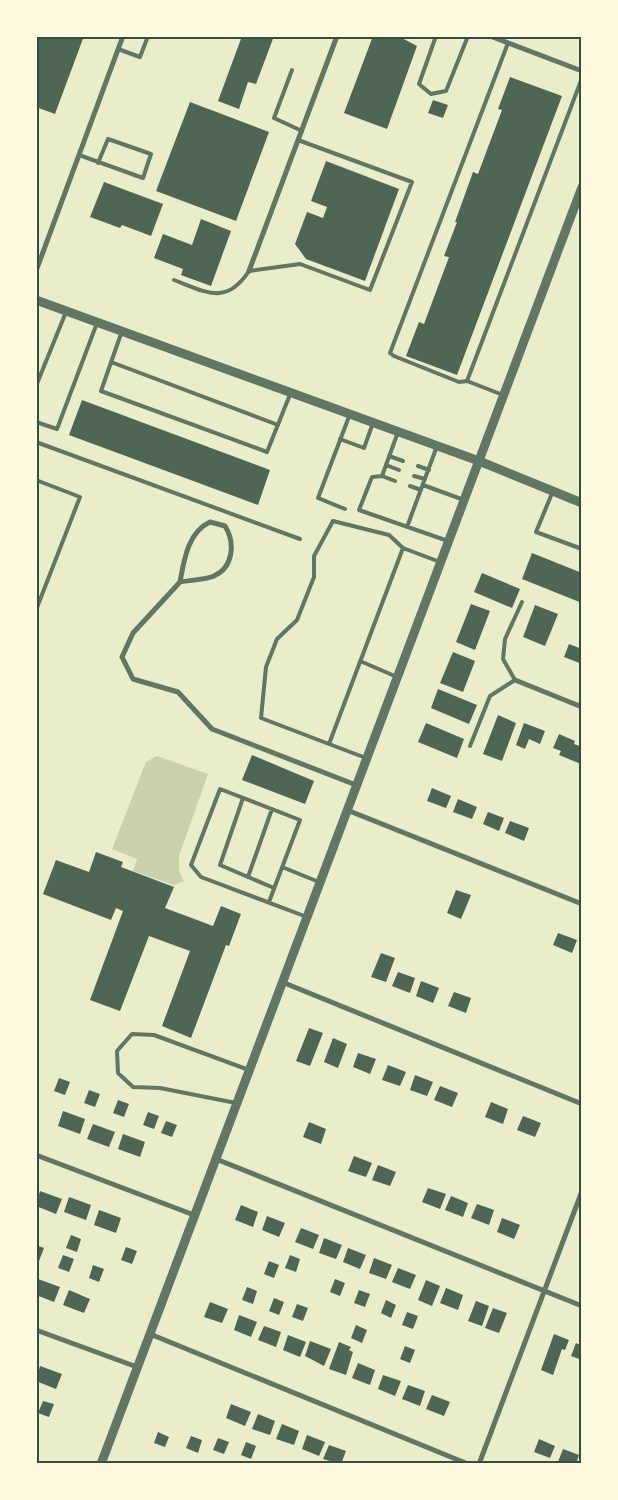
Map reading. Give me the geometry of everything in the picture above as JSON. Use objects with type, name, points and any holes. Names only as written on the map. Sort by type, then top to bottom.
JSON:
[{"type":"street","points":[[36,270],[123,36]]},
{"type":"street","points":[[249,271],[337,36]]},
{"type":"street","points":[[490,36],[500,38],[508,43],[582,72]]},
{"type":"street","points":[[101,1464],[582,187]]},
{"type":"street","points":[[36,300],[479,461],[582,503]]},
{"type":"street","points":[[180,582],[214,576],[224,569],[231,556],[232,537],[225,526],[210,522],[200,527],[192,539],[184,560],[180,582],[132,633],[122,658],[134,679],[150,686],[178,692],[212,729],[356,785]]},
{"type":"street","points":[[515,680],[582,707]]},
{"type":"street","points":[[347,810],[582,904]]},
{"type":"street","points":[[282,982],[582,1104]]},
{"type":"street","points":[[36,1156],[194,1215]]},
{"type":"street","points":[[216,1159],[582,1306]]},
{"type":"street","points":[[479,1464],[582,1191]]},
{"type":"street","points":[[36,1330],[137,1368]]},
{"type":"street","points":[[150,1334],[468,1464]]},
{"type":"lane","points":[[118,49],[140,57],[148,36]]},
{"type":"lane","points":[[436,36],[419,84],[431,94],[446,91],[468,36]]},
{"type":"lane","points":[[503,395],[466,381],[459,382],[390,353],[508,43]]},
{"type":"lane","points":[[292,70],[274,118],[302,130]]},
{"type":"lane","points":[[466,381],[582,78]]},
{"type":"lane","points":[[79,155],[98,163],[143,178],[151,154],[108,138],[98,163]]},
{"type":"lane","points":[[174,280],[212,294],[222,293],[240,284],[249,271],[300,264],[370,290],[412,182],[298,140]]},
{"type":"lane","points":[[36,386],[66,310]]},
{"type":"lane","points":[[36,422],[57,429],[98,322]]},
{"type":"lane","points":[[122,331],[101,391],[267,452],[291,392]]},
{"type":"lane","points":[[111,362],[278,425]]},
{"type":"lane","points":[[345,509],[318,498],[350,414]]},
{"type":"lane","points":[[340,439],[364,448],[373,423]]},
{"type":"lane","points":[[382,476],[398,432]]},
{"type":"lane","points":[[36,442],[300,539]]},
{"type":"lane","points":[[407,527],[437,446]]},
{"type":"lane","points":[[389,456],[403,460]]},
{"type":"lane","points":[[386,465],[399,470]]},
{"type":"lane","points":[[418,466],[429,470]]},
{"type":"lane","points":[[395,481],[382,476],[372,477],[359,510],[448,541]]},
{"type":"lane","points":[[414,476],[425,480]]},
{"type":"lane","points":[[36,480],[80,497],[36,610]]},
{"type":"lane","points":[[410,486],[422,487],[464,500]]},
{"type":"lane","points":[[553,491],[536,532],[582,549]]},
{"type":"lane","points":[[366,758],[261,718],[266,667],[277,639],[297,620],[314,577],[314,556],[333,521],[389,535],[403,548],[440,562]]},
{"type":"lane","points":[[329,744],[403,548]]},
{"type":"lane","points":[[470,746],[490,696],[515,680],[504,659],[505,639],[522,602]]},
{"type":"lane","points":[[360,661],[397,677]]},
{"type":"lane","points":[[269,902],[300,820],[220,789],[191,865],[201,877],[307,917]]},
{"type":"lane","points":[[243,798],[220,865],[274,888]]},
{"type":"lane","points":[[248,877],[272,809]]},
{"type":"lane","points":[[282,867],[320,882]]},
{"type":"lane","points":[[237,1103],[160,1088],[132,1087],[118,1073],[117,1051],[132,1034],[154,1035],[249,1070]]},
{"type":"green space","points":[[157,756],[208,774],[179,856],[179,871],[184,881],[174,885],[133,871],[137,859],[112,849],[146,762]]},
{"type":"building","points":[[36,36],[84,36],[55,114],[36,107]]},
{"type":"building","points":[[242,36],[274,36],[256,84],[248,82],[239,109],[218,101]]},
{"type":"building","points":[[373,36],[398,36],[417,46],[387,129],[344,113]]},
{"type":"building","points":[[510,77],[562,96],[457,375],[406,356],[419,322],[424,324],[449,257],[444,256],[457,222],[455,222],[473,172],[478,174],[502,110],[498,109]]},
{"type":"building","points":[[433,100],[448,105],[443,118],[428,113]]},
{"type":"building","points":[[190,102],[269,132],[236,221],[156,191]]},
{"type":"building","points":[[326,161],[399,189],[365,281],[306,259],[295,244],[307,212],[323,218],[327,207],[311,201]]},
{"type":"building","points":[[104,182],[163,204],[151,236],[122,225],[120,228],[90,217]]},
{"type":"building","points":[[201,219],[231,231],[211,286],[181,275],[183,269],[154,258],[163,234],[192,245]]},
{"type":"building","points":[[82,400],[270,470],[258,505],[69,435]]},
{"type":"building","points":[[532,553],[582,573],[582,603],[522,579]]},
{"type":"building","points":[[482,573],[520,589],[512,608],[474,592]]},
{"type":"building","points":[[471,604],[490,611],[475,650],[456,642]]},
{"type":"building","points":[[535,605],[558,614],[545,646],[523,637]]},
{"type":"building","points":[[569,644],[582,649],[582,664],[564,657]]},
{"type":"building","points":[[453,652],[475,661],[463,692],[440,683]]},
{"type":"building","points":[[438,689],[477,705],[469,724],[431,708]]},
{"type":"building","points":[[498,715],[516,723],[502,761],[483,754]]},
{"type":"building","points":[[426,723],[464,739],[457,758],[418,742]]},
{"type":"building","points":[[524,723],[545,731],[540,744],[529,739],[525,749],[516,745]]},
{"type":"building","points":[[559,734],[575,741],[574,744],[582,747],[581,764],[559,755],[561,751],[553,748]]},
{"type":"building","points":[[252,755],[314,781],[305,804],[242,780]]},
{"type":"building","points":[[432,788],[451,796],[446,808],[427,801]]},
{"type":"building","points":[[458,799],[477,807],[472,819],[453,812]]},
{"type":"building","points":[[488,812],[504,818],[499,831],[483,824]]},
{"type":"building","points":[[510,821],[529,828],[524,841],[505,833]]},
{"type":"building","points":[[96,852],[123,862],[121,867],[174,887],[165,908],[213,926],[221,906],[241,914],[229,946],[226,945],[191,1038],[162,1026],[190,951],[149,936],[120,1011],[90,1000],[123,911],[116,908],[111,920],[43,894],[56,860],[89,872]]},
{"type":"building","points":[[456,890],[471,895],[461,919],[447,913]]},
{"type":"building","points":[[558,933],[577,940],[572,953],[553,945]]},
{"type":"building","points":[[381,953],[395,958],[386,982],[371,977]]},
{"type":"building","points":[[398,972],[415,978],[410,993],[392,986]]},
{"type":"building","points":[[421,981],[439,988],[433,1003],[416,996]]},
{"type":"building","points":[[454,992],[471,998],[466,1013],[448,1006]]},
{"type":"building","points":[[309,1028],[323,1033],[310,1066],[296,1061]]},
{"type":"building","points":[[333,1038],[347,1044],[338,1068],[324,1062]]},
{"type":"building","points":[[358,1053],[376,1059],[370,1074],[353,1067]]},
{"type":"building","points":[[388,1065],[406,1072],[400,1086],[382,1080]]},
{"type":"building","points":[[415,1075],[433,1082],[427,1096],[410,1090]]},
{"type":"building","points":[[59,1078],[70,1082],[65,1095],[54,1091]]},
{"type":"building","points":[[440,1086],[458,1093],[452,1107],[434,1100]]},
{"type":"building","points":[[89,1090],[100,1094],[95,1107],[84,1103]]},
{"type":"building","points":[[118,1100],[129,1104],[124,1117],[113,1113]]},
{"type":"building","points":[[491,1102],[508,1109],[503,1124],[485,1117]]},
{"type":"building","points":[[63,1111],[85,1119],[80,1134],[58,1126]]},
{"type":"building","points":[[148,1112],[159,1116],[154,1129],[143,1125]]},
{"type":"building","points":[[523,1116],[541,1123],[535,1137],[517,1130]]},
{"type":"building","points":[[166,1121],[177,1125],[172,1137],[161,1133]]},
{"type":"building","points":[[309,1122],[326,1129],[321,1144],[303,1137]]},
{"type":"building","points":[[93,1124],[115,1132],[109,1147],[87,1139]]},
{"type":"building","points":[[123,1134],[145,1142],[140,1157],[118,1149]]},
{"type":"building","points":[[354,1156],[372,1163],[366,1177],[348,1171]]},
{"type":"building","points":[[378,1165],[396,1172],[390,1186],[372,1180]]},
{"type":"building","points":[[428,1188],[446,1194],[440,1209],[422,1202]]},
{"type":"building","points":[[40,1191],[62,1199],[56,1214],[36,1206]]},
{"type":"building","points":[[451,1196],[468,1203],[463,1217],[445,1210]]},
{"type":"building","points":[[69,1197],[91,1205],[86,1220],[64,1212]]},
{"type":"building","points":[[477,1204],[494,1210],[489,1225],[471,1218]]},
{"type":"building","points":[[241,1205],[258,1212],[253,1227],[235,1220]]},
{"type":"building","points":[[99,1210],[121,1218],[116,1233],[94,1225]]},
{"type":"building","points":[[267,1216],[285,1223],[279,1237],[262,1230]]},
{"type":"building","points":[[502,1218],[520,1225],[514,1239],[497,1232]]},
{"type":"building","points":[[301,1228],[319,1235],[313,1249],[295,1242]]},
{"type":"building","points":[[71,1235],[81,1239],[77,1252],[66,1248]]},
{"type":"building","points":[[324,1238],[342,1245],[336,1259],[319,1253]]},
{"type":"building","points":[[36,1245],[44,1248],[39,1261],[36,1260]]},
{"type":"building","points":[[126,1247],[137,1251],[132,1264],[121,1260]]},
{"type":"building","points":[[348,1248],[366,1255],[360,1269],[343,1262]]},
{"type":"building","points":[[63,1255],[74,1259],[69,1272],[58,1268]]},
{"type":"building","points":[[290,1255],[300,1259],[296,1272],[285,1268]]},
{"type":"building","points":[[374,1258],[392,1265],[386,1279],[369,1273]]},
{"type":"building","points":[[269,1261],[279,1265],[274,1278],[264,1274]]},
{"type":"building","points":[[93,1265],[104,1269],[99,1282],[89,1278]]},
{"type":"building","points":[[398,1268],[416,1275],[410,1289],[392,1282]]},
{"type":"building","points":[[38,1279],[60,1287],[54,1302],[36,1295]]},
{"type":"building","points":[[335,1279],[345,1283],[340,1296],[330,1292]]},
{"type":"building","points":[[426,1280],[440,1286],[432,1306],[418,1300]]},
{"type":"building","points":[[247,1287],[257,1291],[253,1304],[242,1300]]},
{"type":"building","points":[[446,1288],[463,1295],[458,1310],[440,1303]]},
{"type":"building","points":[[69,1290],[90,1299],[84,1313],[63,1305]]},
{"type":"building","points":[[359,1290],[370,1294],[365,1307],[354,1303]]},
{"type":"building","points":[[274,1298],[284,1302],[279,1315],[269,1311]]},
{"type":"building","points":[[386,1300],[396,1305],[391,1318],[381,1313]]},
{"type":"building","points":[[476,1301],[489,1306],[482,1326],[468,1321]]},
{"type":"building","points":[[210,1302],[228,1309],[222,1323],[204,1317]]},
{"type":"building","points":[[297,1304],[308,1308],[303,1321],[292,1317]]},
{"type":"building","points":[[493,1308],[507,1313],[499,1333],[485,1328]]},
{"type":"building","points":[[407,1312],[418,1316],[413,1329],[402,1325]]},
{"type":"building","points":[[239,1315],[257,1322],[251,1337],[234,1330]]},
{"type":"building","points":[[356,1325],[367,1330],[362,1343],[351,1338]]},
{"type":"building","points":[[264,1326],[281,1332],[276,1347],[258,1340]]},
{"type":"building","points":[[554,1334],[569,1340],[565,1350],[562,1349],[553,1375],[541,1370]]},
{"type":"building","points":[[288,1335],[306,1342],[300,1357],[283,1350]]},
{"type":"building","points":[[310,1341],[331,1349],[324,1366],[305,1356]]},
{"type":"building","points":[[339,1342],[351,1347],[349,1350],[353,1352],[346,1375],[329,1369]]},
{"type":"building","points":[[576,1343],[582,1346],[582,1360],[571,1356]]},
{"type":"building","points":[[405,1346],[415,1350],[410,1363],[400,1359]]},
{"type":"building","points":[[358,1363],[375,1370],[370,1385],[352,1378]]},
{"type":"building","points":[[40,1366],[62,1374],[56,1389],[36,1381]]},
{"type":"building","points":[[383,1375],[401,1381],[395,1396],[378,1389]]},
{"type":"building","points":[[408,1385],[425,1391],[420,1406],[402,1399]]},
{"type":"building","points":[[432,1395],[450,1402],[444,1416],[426,1409]]},
{"type":"building","points":[[43,1401],[54,1404],[49,1417],[38,1413]]},
{"type":"building","points":[[231,1404],[251,1412],[245,1426],[226,1418]]},
{"type":"building","points":[[258,1414],[275,1421],[270,1435],[252,1429]]},
{"type":"building","points":[[282,1424],[299,1431],[294,1445],[276,1439]]},
{"type":"building","points":[[158,1432],[169,1437],[165,1447],[154,1443]]},
{"type":"building","points":[[307,1435],[325,1442],[319,1456],[302,1449]]},
{"type":"building","points":[[191,1436],[202,1440],[198,1453],[186,1448]]},
{"type":"building","points":[[218,1438],[229,1442],[224,1454],[213,1450]]},
{"type":"building","points":[[539,1439],[555,1446],[550,1458],[534,1452]]},
{"type":"building","points":[[246,1442],[256,1446],[251,1459],[241,1455]]},
{"type":"building","points":[[329,1445],[346,1451],[341,1464],[323,1459]]},
{"type":"building","points":[[563,1449],[579,1455],[576,1464],[558,1462]]}]
